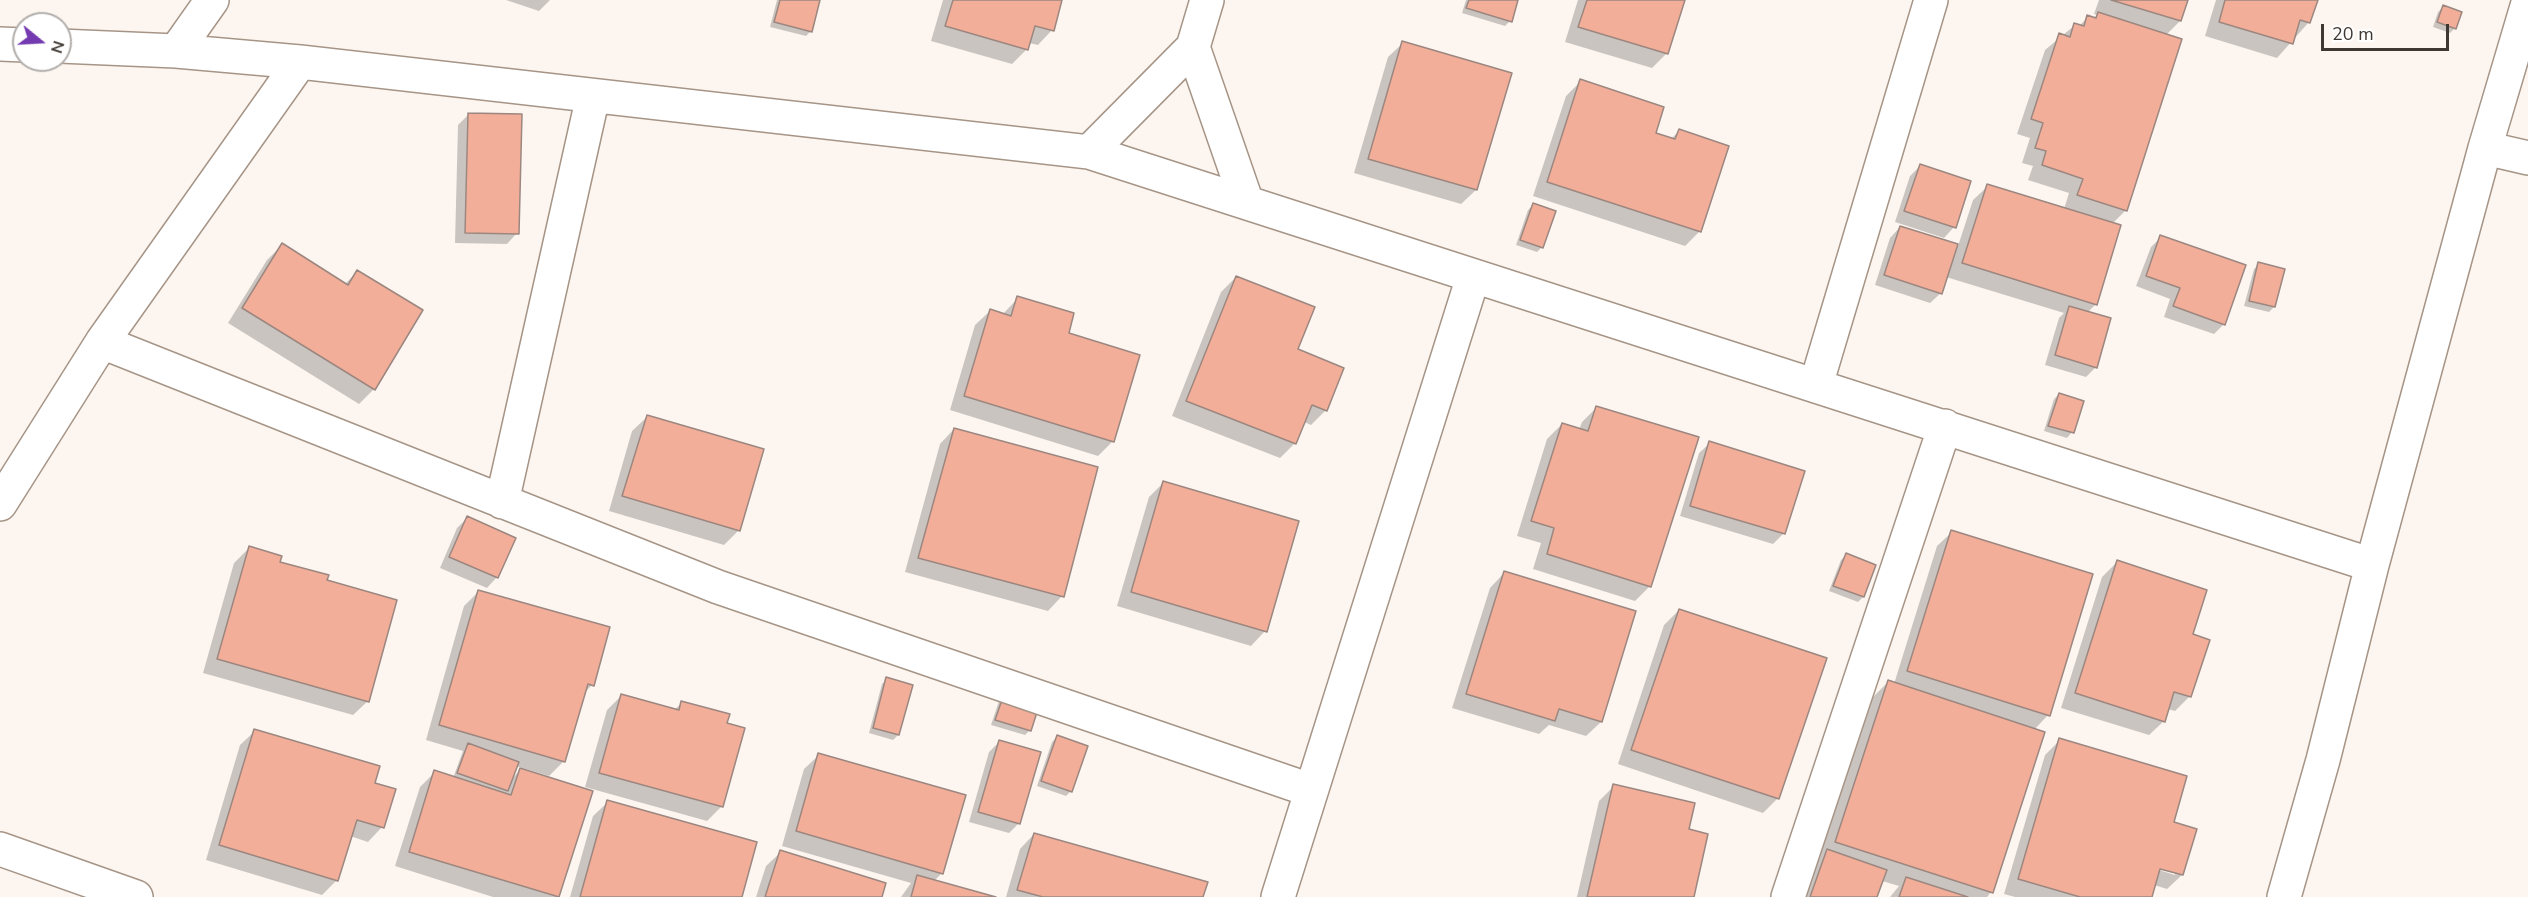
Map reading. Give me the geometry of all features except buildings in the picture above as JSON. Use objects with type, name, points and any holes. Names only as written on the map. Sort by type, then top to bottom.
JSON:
[{"type":"street","points":[[176,51],[212,0]]},
{"type":"street","points":[[1089,152],[1193,47],[1207,0]]},
{"type":"street","points":[[1816,385],[1931,0]]},
{"type":"street","points":[[2284,897],[2323,760],[2372,565],[2485,148],[2528,3]]},
{"type":"street","points":[[72,47],[176,51],[300,62],[1089,152],[2372,565]]},
{"type":"street","points":[[1193,47],[1247,203]]},
{"type":"street","points":[[0,504],[102,342],[300,62]]},
{"type":"street","points":[[502,502],[593,96]]},
{"type":"street","points":[[2485,148],[2528,158]]},
{"type":"street","points":[[1278,897],[1473,277]]},
{"type":"street","points":[[102,342],[718,587],[1310,790]]},
{"type":"street","points":[[1788,897],[1945,426]]},
{"type":"street","points":[[0,849],[104,892],[136,897]]}]
